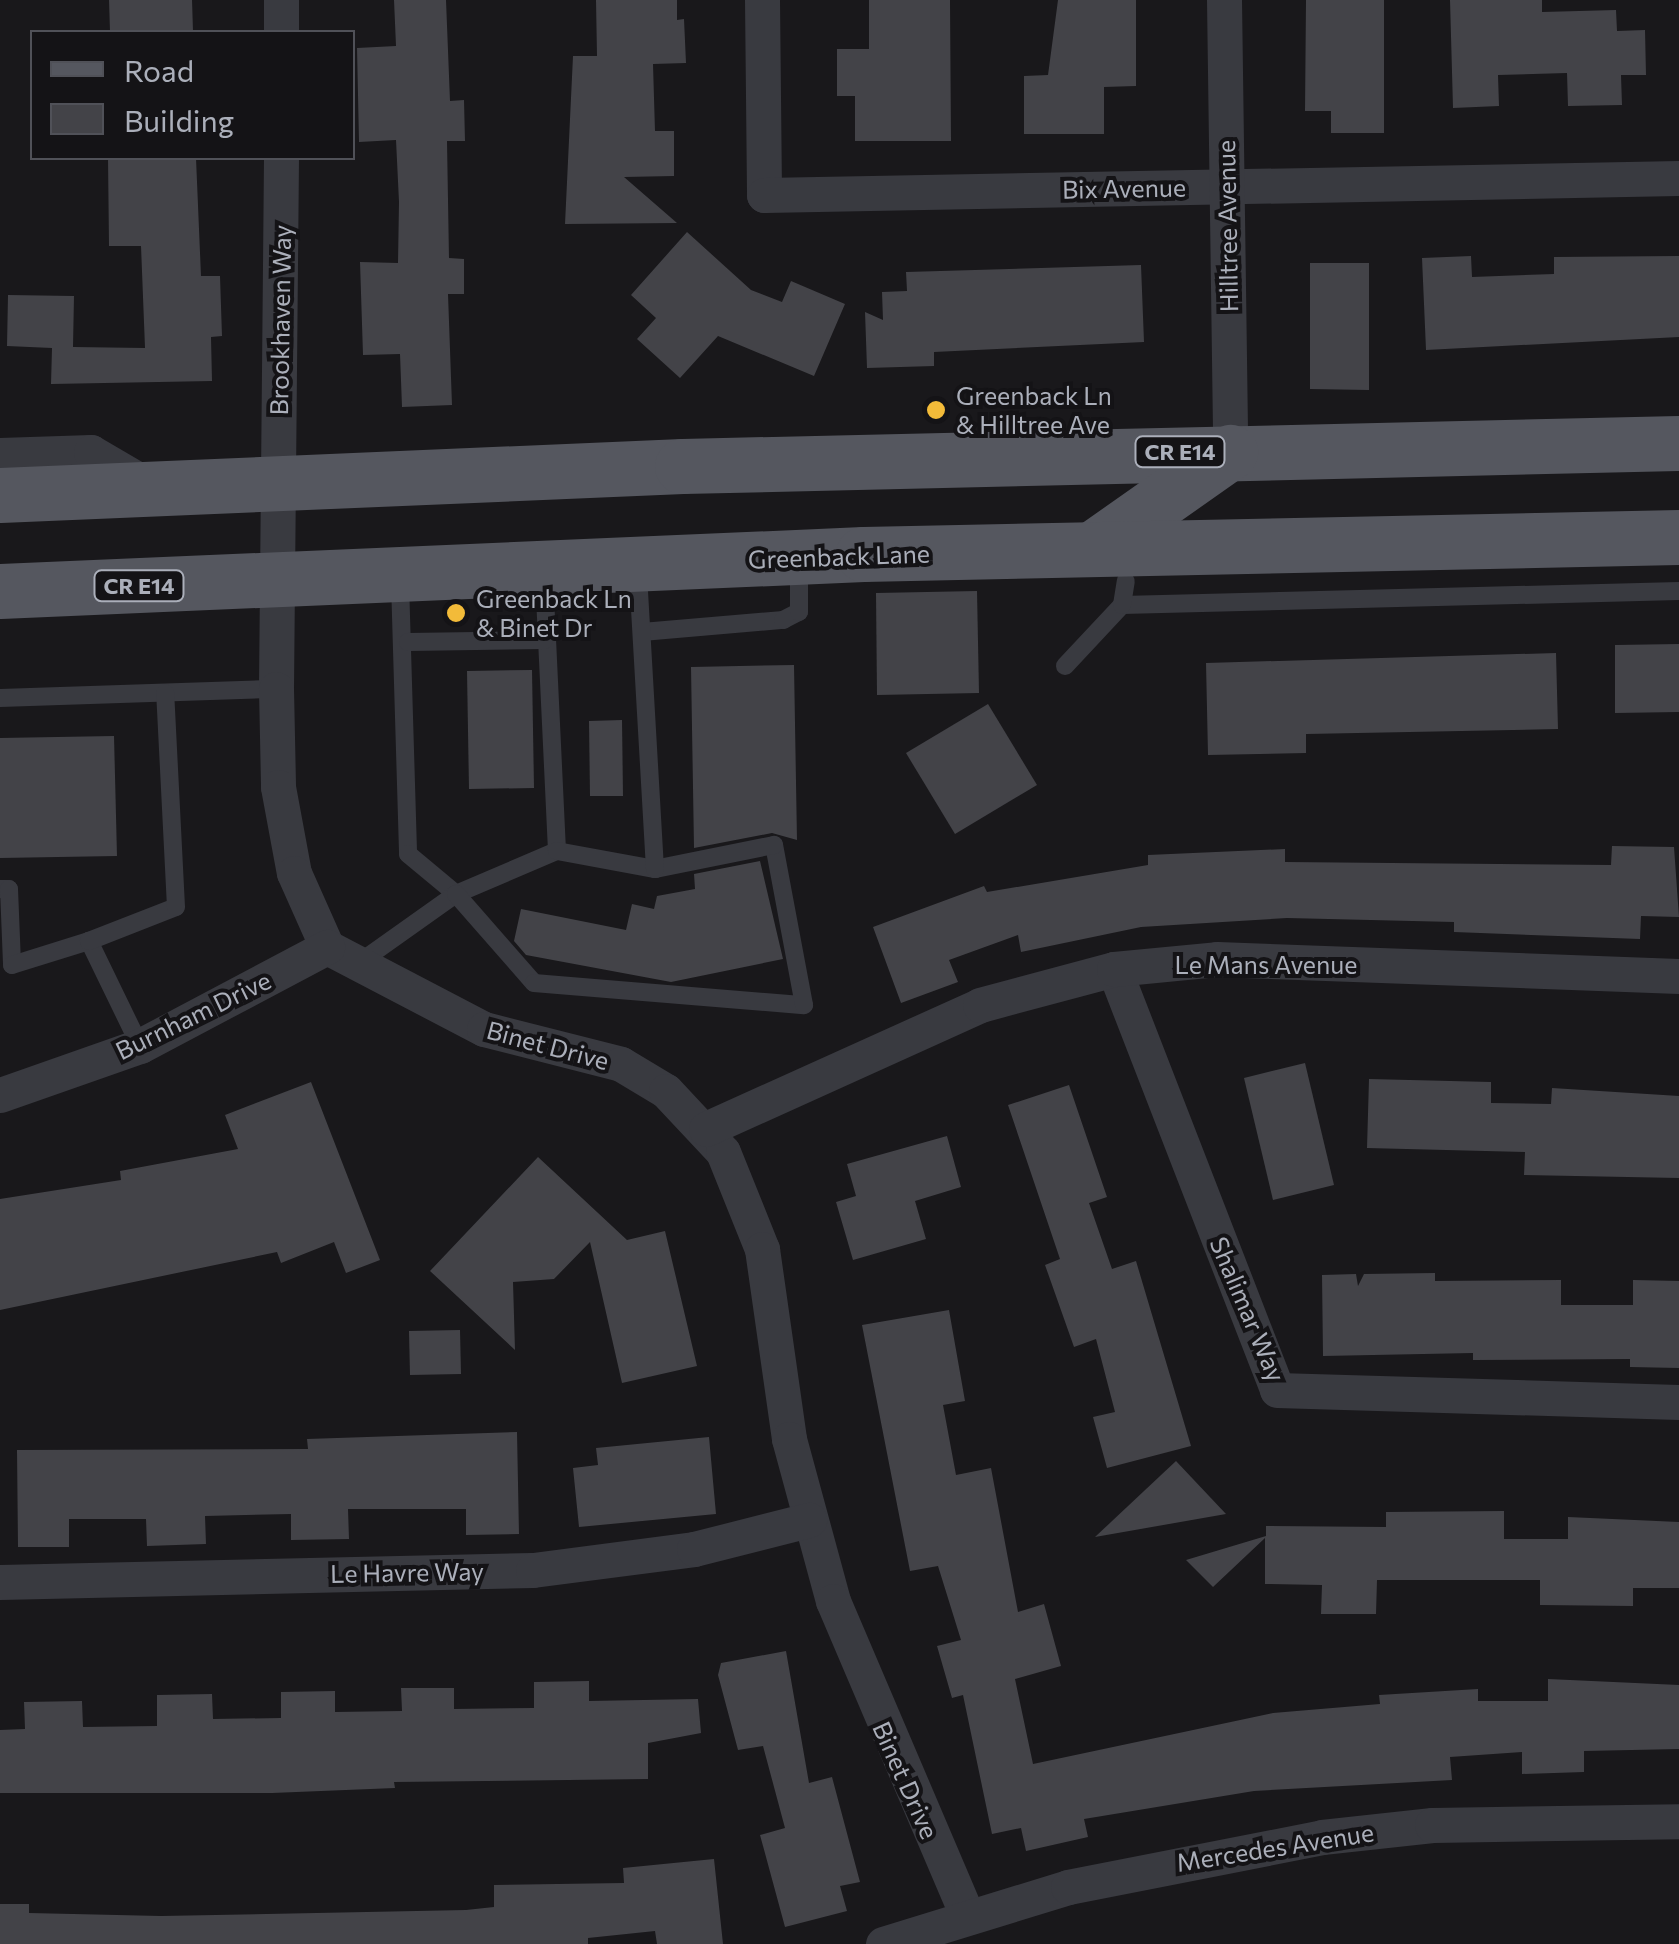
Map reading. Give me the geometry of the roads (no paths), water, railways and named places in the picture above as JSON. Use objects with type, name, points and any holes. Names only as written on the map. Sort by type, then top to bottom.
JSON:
[{"type":"main road","name":"CR E14","points":[[0,495],[278,482],[1230,452],[1679,443]]},
{"type":"main road","points":[[1110,565],[1230,452]]},
{"type":"main road","name":"Greenback Lane","points":[[0,590],[798,557],[1110,565],[1679,537]]},
{"type":"street","points":[[281,0],[282,30]]},
{"type":"street","name":"Bix Avenue","points":[[762,0],[764,196],[1679,178]]},
{"type":"street","name":"Hilltree Avenue","points":[[1224,0],[1230,452]]},
{"type":"street","name":"Brookhaven Way","points":[[278,482],[282,160]]},
{"type":"street","points":[[0,455],[91,452],[154,489]]},
{"type":"street","points":[[278,482],[278,787],[294,873],[327,947]]},
{"type":"street","name":"Binet Drive","points":[[327,947],[364,960],[432,1008],[484,1029],[621,1064],[706,1129],[748,1199],[762,1249],[809,1520],[867,1692],[968,1916]]},
{"type":"street","name":"Burnham Drive","points":[[0,1095],[140,1046],[327,947]]},
{"type":"street","name":"Le Mans Avenue","points":[[706,1129],[980,1005],[1114,969],[1218,959],[1679,976]]},
{"type":"street","name":"Shalimar Way","points":[[1114,969],[1277,1390],[1679,1402]]},
{"type":"street","name":"Le Havre Way","points":[[0,1582],[533,1570],[694,1549],[809,1520]]},
{"type":"street","name":"Mercedes Avenue","points":[[882,1944],[968,1916],[1212,1854],[1322,1837],[1469,1824],[1679,1821]]},
{"type":"lane","points":[[642,632],[783,620],[800,612],[798,557]]},
{"type":"lane","points":[[638,565],[655,869]]},
{"type":"lane","points":[[1110,565],[1122,604]]},
{"type":"lane","points":[[544,567],[544,640],[557,850]]},
{"type":"lane","points":[[364,960],[456,894],[557,850],[655,869],[774,845],[804,1005],[534,982],[456,894],[408,854],[408,642],[398,572]]},
{"type":"lane","points":[[1064,666],[1122,604],[1679,590]]},
{"type":"lane","points":[[408,642],[544,640]]},
{"type":"lane","points":[[0,698],[276,690]]},
{"type":"lane","points":[[0,889],[8,889],[12,965],[89,942],[176,907],[165,693]]},
{"type":"lane","points":[[89,942],[140,1046]]},
{"type":"place","name":"Greenback Ln & Hilltree Ave","points":[[936,410]]},
{"type":"place","name":"Greenback Ln & Binet Dr","points":[[456,613]]}]
